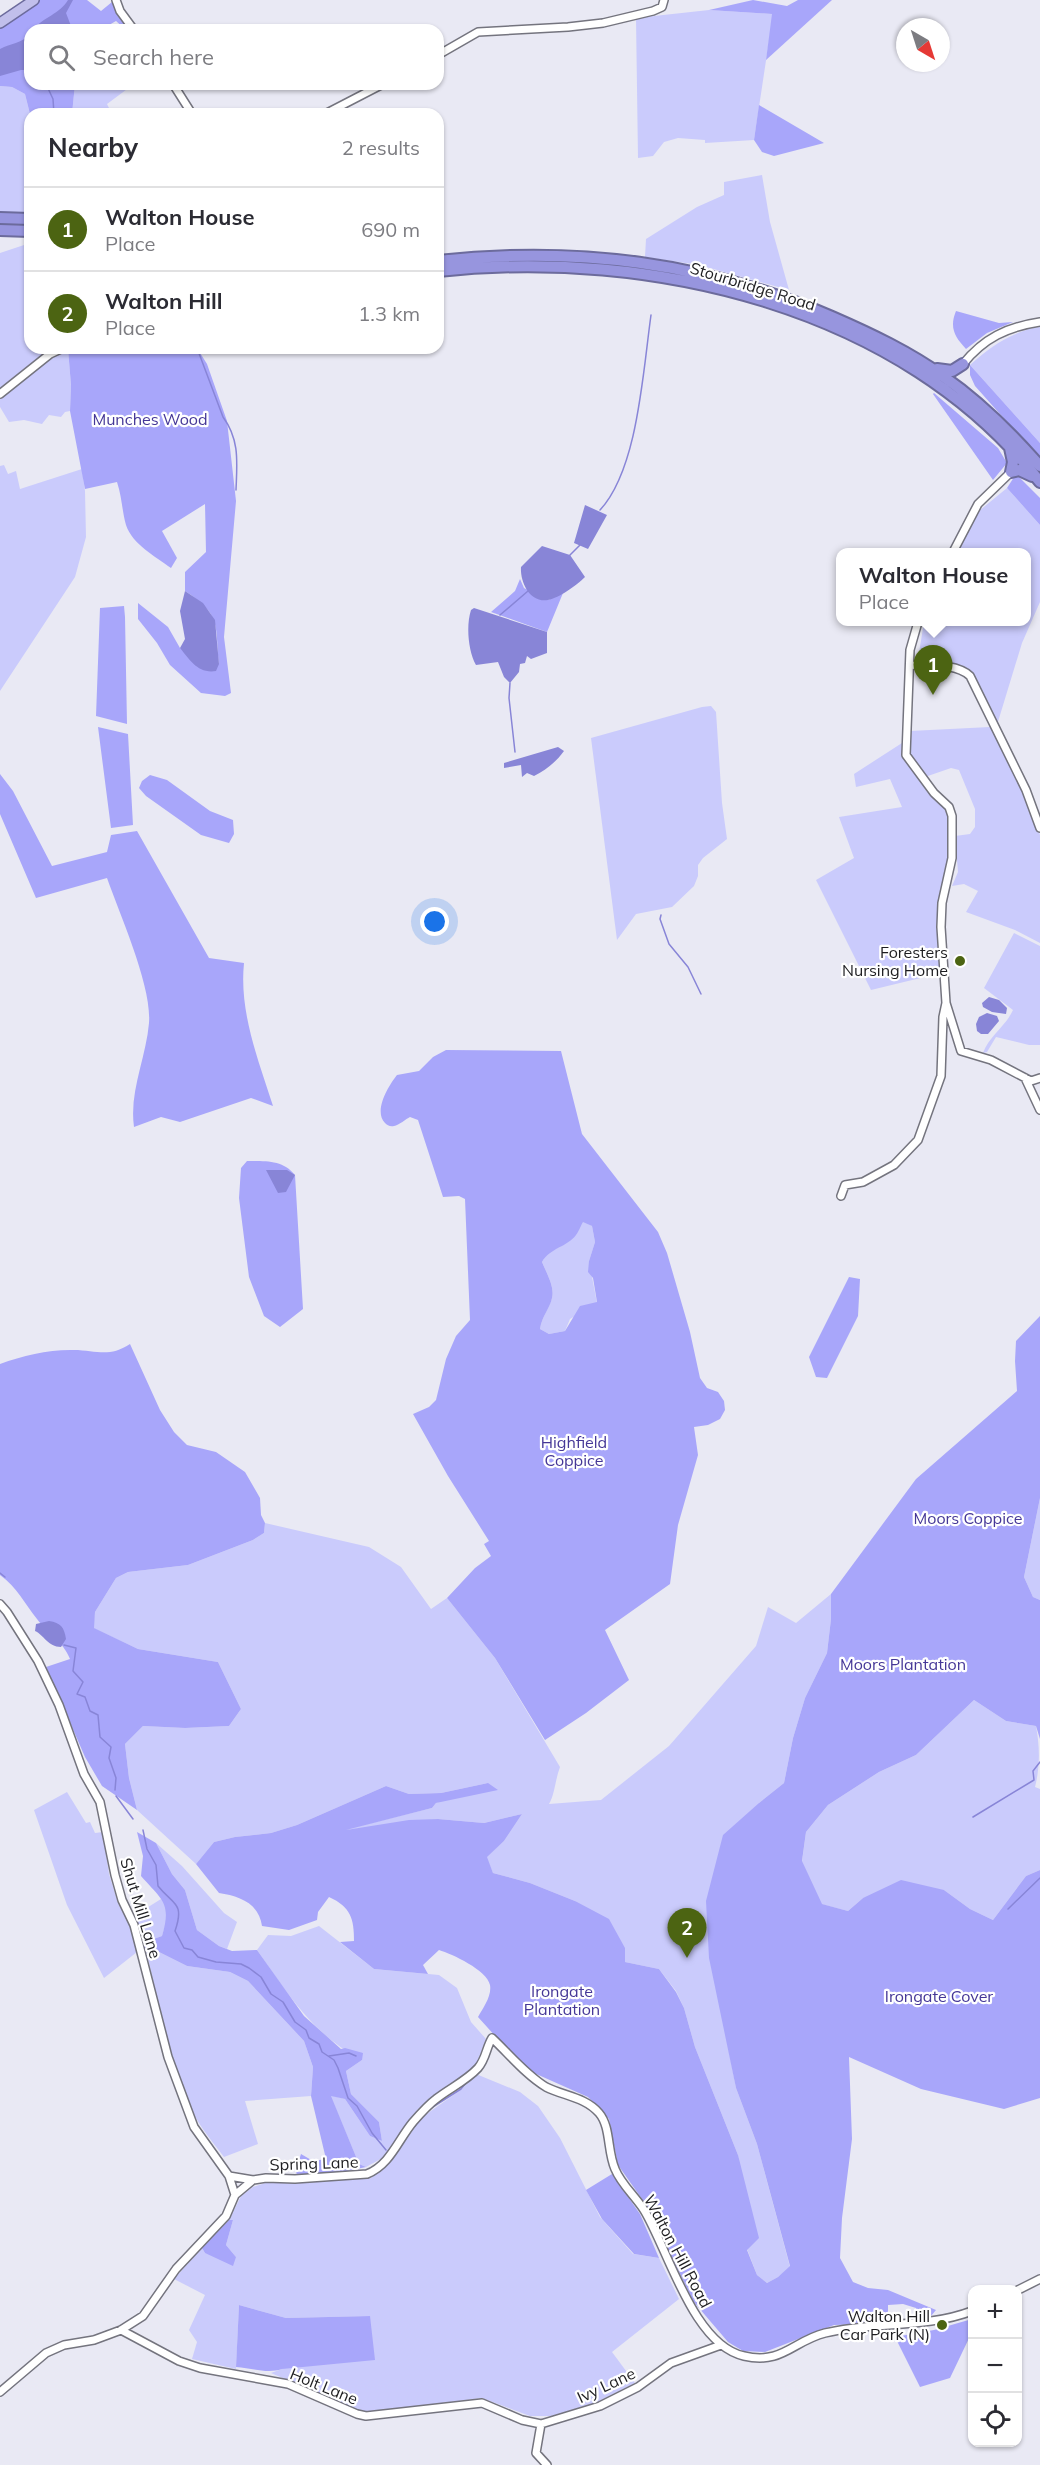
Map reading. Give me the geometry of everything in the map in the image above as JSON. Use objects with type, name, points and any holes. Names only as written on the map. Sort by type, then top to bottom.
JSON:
[{"type":"highway","points":[[0,218],[24,219]]},
{"type":"highway","points":[[0,230],[24,231]]},
{"type":"highway","name":"Stourbridge Road","points":[[444,261],[529,255],[578,256],[644,262],[752,286],[810,307],[898,348],[931,368],[961,390],[1009,432],[1040,466]]},
{"type":"highway","name":"Stourbridge Road","points":[[444,271],[501,266],[602,269],[686,281],[760,300],[824,323],[901,361],[955,396],[1010,447],[1039,481]]},
{"type":"highway","points":[[931,368],[952,371],[963,364]]},
{"type":"highway","points":[[961,390],[958,380],[963,364]]},
{"type":"highway","points":[[1010,447],[1013,462],[1011,472],[1019,470],[1039,481]]},
{"type":"main road","points":[[0,23],[34,0]]},
{"type":"street","points":[[116,0],[120,11],[130,24]]},
{"type":"street","points":[[444,52],[478,32],[603,23],[653,11],[662,7],[664,0]]},
{"type":"street","points":[[177,90],[188,108]]},
{"type":"street","points":[[337,108],[371,90]]},
{"type":"street","points":[[963,364],[990,337],[1015,326],[1040,322]]},
{"type":"street","points":[[0,394],[50,354]]},
{"type":"street","points":[[955,548],[978,504],[1011,472]]},
{"type":"street","points":[[917,626],[910,650],[906,756],[934,793],[949,807],[952,816],[952,858],[941,919],[946,1003],[961,1051],[991,1060],[1031,1081],[1040,1078]]},
{"type":"street","points":[[910,665],[947,667],[965,671],[970,676],[1026,790],[1040,828]]},
{"type":"street","points":[[841,1196],[844,1185],[863,1182],[894,1165],[918,1140],[941,1076],[943,1017],[946,1003]]},
{"type":"street","points":[[1024,1076],[1040,1110]]},
{"type":"street","name":"Shut Mill Lane","points":[[0,1604],[38,1661],[73,1738],[84,1774],[100,1802],[115,1875],[122,1900],[134,1925],[168,2057],[194,2127],[229,2176],[235,2193]]},
{"type":"street","name":"Spring Lane","points":[[229,2176],[253,2180],[295,2179],[367,2174],[377,2170],[389,2158],[411,2124],[435,2100],[459,2084],[478,2067],[486,2056],[492,2038]]},
{"type":"street","name":"Walton Hill Road","points":[[492,2038],[546,2086],[580,2099],[597,2110],[604,2119],[615,2169],[644,2210],[689,2304],[721,2345],[744,2356],[768,2357],[788,2352],[801,2343],[824,2334],[936,2321],[968,2312]]},
{"type":"street","name":"Spring Lane","points":[[235,2193],[253,2180]]},
{"type":"street","points":[[0,2392],[46,2353],[64,2345],[94,2340],[121,2330],[143,2316],[176,2269],[226,2216],[235,2193]]},
{"type":"street","points":[[1022,2288],[1040,2279]]},
{"type":"street","name":"Holt Lane","points":[[121,2330],[179,2361],[200,2368],[288,2384],[357,2414],[366,2416],[482,2403],[522,2420],[541,2424]]},
{"type":"street","name":"Ivy Lane","points":[[541,2424],[600,2406],[638,2386],[671,2363],[721,2345]]},
{"type":"street","points":[[541,2424],[536,2453],[547,2465]]},
{"type":"shaded area","points":[[68,0],[73,0],[66,13],[70,24],[40,24],[61,9]]},
{"type":"shaded area","points":[[709,10],[773,14],[754,140],[705,143],[705,140],[678,138],[664,142],[653,156],[638,158],[636,18]]},
{"type":"shaded area","points":[[24,39],[24,70],[0,76],[0,49]]},
{"type":"shaded area","points":[[0,86],[12,87],[25,94],[28,108],[24,108],[24,214],[0,212]]},
{"type":"shaded area","points":[[74,90],[126,90],[107,104],[109,108],[73,108]]},
{"type":"shaded area","points":[[762,175],[770,222],[789,290],[699,265],[645,257],[646,239],[697,207],[724,195],[724,182]]},
{"type":"shaded area","points":[[24,245],[24,354],[49,354],[0,391],[0,253]]},
{"type":"shaded area","points":[[1040,327],[1040,443],[970,365],[1002,341],[1020,332]]},
{"type":"shaded area","points":[[59,354],[68,354],[70,411],[65,412],[61,417],[49,415],[42,424],[24,420],[9,422],[0,407],[0,399]]},
{"type":"shaded area","points":[[4,465],[8,474],[16,471],[20,489],[82,469],[86,537],[75,577],[0,691],[0,466]]},
{"type":"shaded area","points":[[1007,488],[1040,525],[1040,602],[1031,622],[1031,548],[957,548],[979,511]]},
{"type":"shaded area","points":[[585,505],[607,515],[588,549],[574,543]]},
{"type":"shaded area","points":[[542,546],[570,555],[585,577],[568,591],[548,600],[541,600],[531,595],[524,584],[521,573],[521,567]]},
{"type":"shaded area","points":[[185,591],[203,603],[215,620],[219,664],[216,671],[199,668],[180,648],[185,639],[180,611]]},
{"type":"shaded area","points":[[474,608],[547,632],[547,653],[531,659],[527,656],[525,663],[520,664],[519,672],[510,683],[504,677],[498,662],[476,665],[471,653],[468,630],[469,616]]},
{"type":"shaded area","points":[[923,626],[1029,626],[997,725],[974,676],[964,666],[918,659]]},
{"type":"shaded area","points":[[711,706],[716,712],[722,803],[727,839],[703,858],[698,865],[698,876],[694,886],[672,907],[636,914],[617,940],[591,738]]},
{"type":"shaded area","points":[[990,727],[1023,790],[1040,835],[1040,943],[1015,930],[966,912],[978,891],[964,884],[952,886],[958,872],[955,836],[970,834],[975,827],[975,809],[959,770],[951,768],[925,777],[908,753],[910,731]]},
{"type":"shaded area","points":[[902,743],[902,753],[930,795],[939,798],[948,809],[950,859],[942,896],[941,973],[871,990],[816,880],[854,858],[839,817],[902,807],[890,779],[856,787],[854,774]]},
{"type":"shaded area","points":[[558,747],[564,751],[561,755],[534,776],[527,773],[522,777],[521,765],[504,768],[504,763]]},
{"type":"shaded area","points":[[1014,933],[1040,946],[1040,1045],[1029,1045],[996,1037],[987,1052],[983,1053],[989,1041],[1013,1010],[984,988]]},
{"type":"shaded area","points":[[989,997],[999,1000],[1007,1008],[1006,1014],[992,1012],[983,1007],[982,1003]]},
{"type":"shaded area","points":[[987,1013],[997,1016],[999,1021],[988,1034],[981,1034],[977,1031],[976,1024],[979,1017]]},
{"type":"shaded area","points":[[266,1170],[287,1170],[295,1175],[286,1192],[278,1193]]},
{"type":"shaded area","points":[[583,1221],[592,1226],[595,1242],[589,1261],[597,1303],[570,1319],[565,1331],[549,1334],[540,1329],[553,1294],[542,1262],[547,1253],[560,1247]]},
{"type":"shaded area","points":[[1040,1498],[1040,1600],[1033,1597],[1024,1577]]},
{"type":"shaded area","points":[[265,1523],[369,1547],[401,1567],[431,1609],[447,1598],[495,1658],[560,1767],[549,1804],[601,1800],[669,1746],[756,1646],[768,1607],[796,1623],[831,1594],[827,1653],[805,1698],[793,1738],[784,1783],[759,1803],[724,2025],[736,2088],[757,2144],[790,2267],[778,2277],[767,2283],[757,2275],[747,2249],[738,2155],[695,2047],[684,2008],[676,1991],[659,1969],[625,1962],[575,1901],[530,1883],[493,1873],[486,1857],[504,1841],[522,1814],[484,1823],[438,1819],[339,1831],[432,1808],[436,1803],[488,1783],[441,1793],[409,1794],[386,1786],[297,1825],[271,1833],[214,1842],[196,1864],[137,1810],[129,1778],[125,1744],[143,1726],[185,1728],[229,1726],[241,1709],[218,1662],[138,1649],[93,1628],[95,1612],[116,1578],[128,1572],[188,1565],[253,1540],[264,1533]]},
{"type":"shaded area","points":[[49,1621],[59,1624],[63,1629],[66,1639],[61,1647],[49,1643],[35,1631],[36,1624]]},
{"type":"shaded area","points":[[974,1700],[1006,1721],[1036,1726],[1039,1757],[1035,1787],[1040,1789],[1040,1870],[1026,1876],[993,1920],[970,1909],[944,1890],[863,1898],[848,1911],[821,1904],[802,1862],[806,1832],[828,1805],[879,1772],[916,1755]]},
{"type":"shaded area","points":[[67,1792],[86,1823],[90,1822],[95,1833],[103,1832],[109,1874],[118,1903],[131,1928],[137,1952],[104,1978],[67,1905],[34,1810]]},
{"type":"shaded area","points":[[156,1843],[182,1866],[224,1913],[237,1922],[227,1949],[197,1930],[185,1890],[172,1874]]},
{"type":"shaded area","points":[[161,1899],[167,1913],[162,1936],[142,1943],[134,1916]]},
{"type":"shaded area","points":[[319,1926],[374,1969],[439,1975],[457,1988],[471,2022],[486,2039],[472,2070],[417,2110],[386,2156],[366,2167],[359,2164],[330,2095],[345,2099],[370,2136],[382,2141],[379,2122],[351,2094],[346,2071],[362,2060],[329,2038],[302,2012],[257,1950],[268,1935],[291,1936]]},
{"type":"shaded area","points":[[146,1950],[155,1950],[187,1966],[230,1972],[248,1981],[304,2041],[313,2067],[311,2096],[245,2101],[258,2144],[224,2157],[204,2131],[188,2103],[175,2066]]},
{"type":"shaded area","points":[[476,2074],[520,2092],[538,2106],[560,2138],[600,2217],[633,2254],[659,2258],[679,2299],[612,2352],[635,2383],[595,2403],[551,2416],[530,2416],[482,2398],[364,2413],[271,2373],[282,2369],[370,2316],[286,2318],[239,2305],[236,2369],[192,2359],[197,2342],[189,2330],[205,2295],[174,2279],[202,2248],[205,2253],[236,2257],[226,2245],[233,2220],[229,2220],[241,2196],[253,2187],[271,2181],[371,2178],[393,2159],[421,2118],[462,2089]]},
{"type":"green space","points":[[39,0],[87,0],[101,11],[112,2],[126,24],[119,24],[116,21],[111,24],[24,24],[24,90],[74,90],[73,108],[28,108],[25,94],[12,87],[0,86],[0,28]]},
{"type":"green space","points":[[753,0],[787,6],[798,0],[832,0],[766,60],[772,14],[709,10]]},
{"type":"green space","points":[[759,105],[824,143],[774,156],[762,152],[754,140]]},
{"type":"green space","points":[[956,311],[999,323],[1013,322],[987,333],[966,349],[954,332],[953,322]]},
{"type":"green space","name":"Munches Wood","points":[[68,354],[201,354],[207,364],[227,421],[236,501],[224,637],[231,693],[225,696],[201,693],[170,665],[157,643],[138,619],[138,603],[168,627],[180,648],[219,664],[216,630],[211,614],[197,599],[185,591],[185,572],[206,552],[205,504],[162,531],[177,558],[171,568],[145,550],[133,538],[126,525],[117,482],[85,489],[70,411]]},
{"type":"green space","points":[[970,365],[1040,443],[1040,459],[975,386],[970,375]]},
{"type":"green space","points":[[933,394],[998,448],[1007,463],[993,480]]},
{"type":"green space","points":[[1016,474],[1040,498],[1040,525],[1007,488]]},
{"type":"green space","points":[[520,579],[524,588],[548,600],[563,593],[547,632],[491,612],[515,591]]},
{"type":"green space","points":[[124,606],[127,724],[96,716],[100,608]]},
{"type":"green space","points":[[98,727],[128,734],[133,825],[111,828]]},
{"type":"green space","points":[[0,774],[13,791],[52,866],[107,852],[111,835],[137,831],[209,958],[244,963],[244,999],[247,1017],[273,1106],[251,1098],[180,1122],[161,1117],[134,1127],[134,1101],[147,1036],[149,1008],[146,990],[127,930],[107,878],[36,898],[0,814]]},
{"type":"green space","points":[[150,775],[167,780],[210,811],[233,820],[234,834],[229,843],[201,835],[146,796],[139,788],[142,781]]},
{"type":"green space","name":"Highfield Coppice","points":[[446,1050],[561,1051],[582,1134],[658,1232],[667,1253],[690,1332],[700,1378],[707,1388],[718,1392],[724,1401],[725,1410],[720,1419],[708,1425],[694,1427],[698,1455],[678,1525],[670,1584],[605,1630],[629,1680],[586,1713],[545,1740],[495,1658],[447,1598],[475,1568],[491,1556],[484,1544],[489,1541],[448,1476],[413,1414],[429,1407],[436,1400],[446,1359],[456,1336],[470,1320],[465,1199],[459,1196],[443,1197],[418,1120],[410,1117],[390,1126],[385,1123],[381,1112],[381,1105],[387,1091],[397,1075],[419,1071],[433,1057]],"holes":[[[583,1222],[592,1226],[595,1242],[588,1272],[593,1278],[597,1302],[580,1306],[565,1331],[549,1334],[540,1329],[553,1294],[542,1262],[545,1257],[572,1239]]]},
{"type":"green space","points":[[247,1161],[267,1161],[280,1164],[295,1175],[303,1309],[280,1327],[264,1316],[249,1277],[239,1198],[241,1168]]},
{"type":"green space","points":[[849,1277],[860,1279],[858,1316],[827,1378],[816,1377],[809,1357]]},
{"type":"green space","points":[[1040,1316],[1040,1498],[1024,1577],[1033,1597],[1040,1600],[1040,1739],[1036,1726],[1006,1721],[974,1700],[916,1755],[879,1772],[828,1805],[806,1832],[802,1861],[822,1904],[848,1911],[863,1898],[901,1880],[944,1890],[970,1909],[993,1920],[1026,1876],[1040,1870],[1040,2098],[1004,2109],[921,2089],[849,2057],[852,2139],[842,2218],[840,2258],[853,2282],[868,2288],[888,2290],[936,2310],[931,2316],[916,2316],[916,2308],[903,2304],[888,2305],[888,2319],[868,2324],[834,2325],[765,2352],[743,2351],[728,2342],[693,2301],[649,2209],[618,2165],[609,2119],[588,2097],[525,2069],[478,2017],[490,1993],[490,1985],[483,1974],[460,1959],[439,1950],[423,1965],[428,1974],[374,1969],[340,1942],[354,1941],[354,1933],[350,1914],[336,1901],[329,1897],[318,1912],[317,1920],[289,1930],[262,1926],[252,1906],[234,1896],[219,1893],[196,1864],[214,1842],[271,1833],[297,1825],[386,1786],[409,1794],[441,1793],[488,1783],[498,1790],[436,1803],[432,1808],[346,1830],[409,1820],[438,1819],[484,1823],[522,1814],[504,1841],[487,1857],[493,1873],[530,1883],[575,1901],[609,1919],[625,1948],[625,1962],[659,1969],[676,1992],[738,2155],[759,2238],[747,2250],[757,2275],[767,2283],[778,2277],[790,2266],[757,2144],[736,2088],[709,1958],[706,1901],[723,1835],[784,1783],[793,1738],[805,1698],[827,1653],[831,1594],[916,1479],[1017,1391],[1016,1341]]},
{"type":"green space","points":[[130,1344],[160,1410],[174,1432],[187,1445],[216,1452],[245,1472],[260,1498],[261,1515],[265,1523],[264,1533],[253,1540],[188,1565],[128,1572],[116,1578],[95,1612],[94,1628],[138,1649],[218,1662],[241,1709],[229,1726],[185,1728],[143,1726],[125,1744],[129,1778],[137,1810],[102,1786],[85,1757],[46,1667],[70,1659],[67,1653],[41,1624],[16,1590],[0,1575],[0,1364],[44,1352],[79,1350],[108,1352],[122,1349]]},
{"type":"green space","points":[[137,1832],[156,1843],[172,1874],[185,1890],[197,1930],[219,1946],[232,1951],[257,1950],[304,2016],[341,2049],[363,2053],[362,2060],[346,2071],[351,2094],[379,2122],[382,2141],[370,2136],[345,2099],[331,2096],[359,2164],[366,2167],[333,2174],[297,2176],[296,2170],[301,2154],[313,2161],[326,2159],[311,2096],[313,2067],[304,2041],[248,1981],[230,1972],[187,1966],[155,1950],[146,1950],[142,1943],[162,1936],[166,1916],[160,1897],[141,1876],[143,1856]]},
{"type":"green space","points":[[612,2174],[640,2214],[659,2258],[634,2254],[602,2219],[586,2190]]},
{"type":"green space","points":[[229,2220],[233,2220],[226,2245],[236,2257],[233,2266],[205,2253],[202,2248]]},
{"type":"green space","points":[[239,2305],[286,2318],[370,2316],[375,2360],[271,2371],[236,2367]]},
{"type":"green space","points":[[968,2320],[968,2340],[950,2378],[920,2387],[895,2337],[934,2330]]},
{"type":"waterway","points":[[49,90],[54,108]]},
{"type":"waterway","points":[[600,510],[613,492],[631,445],[637,418],[651,315]]},
{"type":"waterway","points":[[199,354],[235,443],[236,490]]},
{"type":"waterway","points":[[570,555],[580,545]]},
{"type":"waterway","points":[[500,615],[528,591]]},
{"type":"waterway","points":[[510,683],[509,698],[515,752]]},
{"type":"waterway","points":[[661,915],[660,919],[669,944],[688,967],[701,994]]},
{"type":"waterway","points":[[0,1573],[5,1577]]},
{"type":"waterway","points":[[64,1645],[76,1648],[73,1671],[83,1682],[77,1694],[85,1697],[90,1711],[98,1715],[100,1737],[111,1747],[109,1758],[116,1778],[115,1790]]},
{"type":"waterway","points":[[973,1817],[1034,1780],[1033,1771],[1040,1762]]},
{"type":"waterway","points":[[116,1796],[133,1819]]},
{"type":"waterway","points":[[143,1830],[147,1849],[156,1865],[158,1886],[178,1909],[175,1931],[184,1948],[192,1950],[198,1957],[216,1962],[241,1964],[261,1977],[271,1994],[283,2002],[295,2022],[306,2030],[309,2038],[319,2044],[322,2052],[334,2060],[348,2098],[357,2106],[372,2133],[386,2150]]},
{"type":"waterway","points":[[1008,1909],[1040,1878]]},
{"type":"waterway","points":[[329,2056],[349,2053],[356,2056]]},
{"type":"waterway","points":[[415,2126],[428,2110],[461,2089],[466,2083]]},
{"type":"place","name":"Walton House","points":[[933,695]]},
{"type":"place","name":"Foresters Nursing Home","points":[[960,961]]},
{"type":"place","name":"Walton Hill","points":[[687,1958]]},
{"type":"place","name":"Walton Hill Car Park (N)","points":[[942,2325]]},
{"type":"park label","name":"Moors Coppice","points":[[968,1518]]},
{"type":"park label","name":"Moors Plantation","points":[[903,1664]]},
{"type":"park label","name":"Irongate Cover","points":[[939,1996]]},
{"type":"park label","name":"Irongate Plantation","points":[[562,2000]]}]
